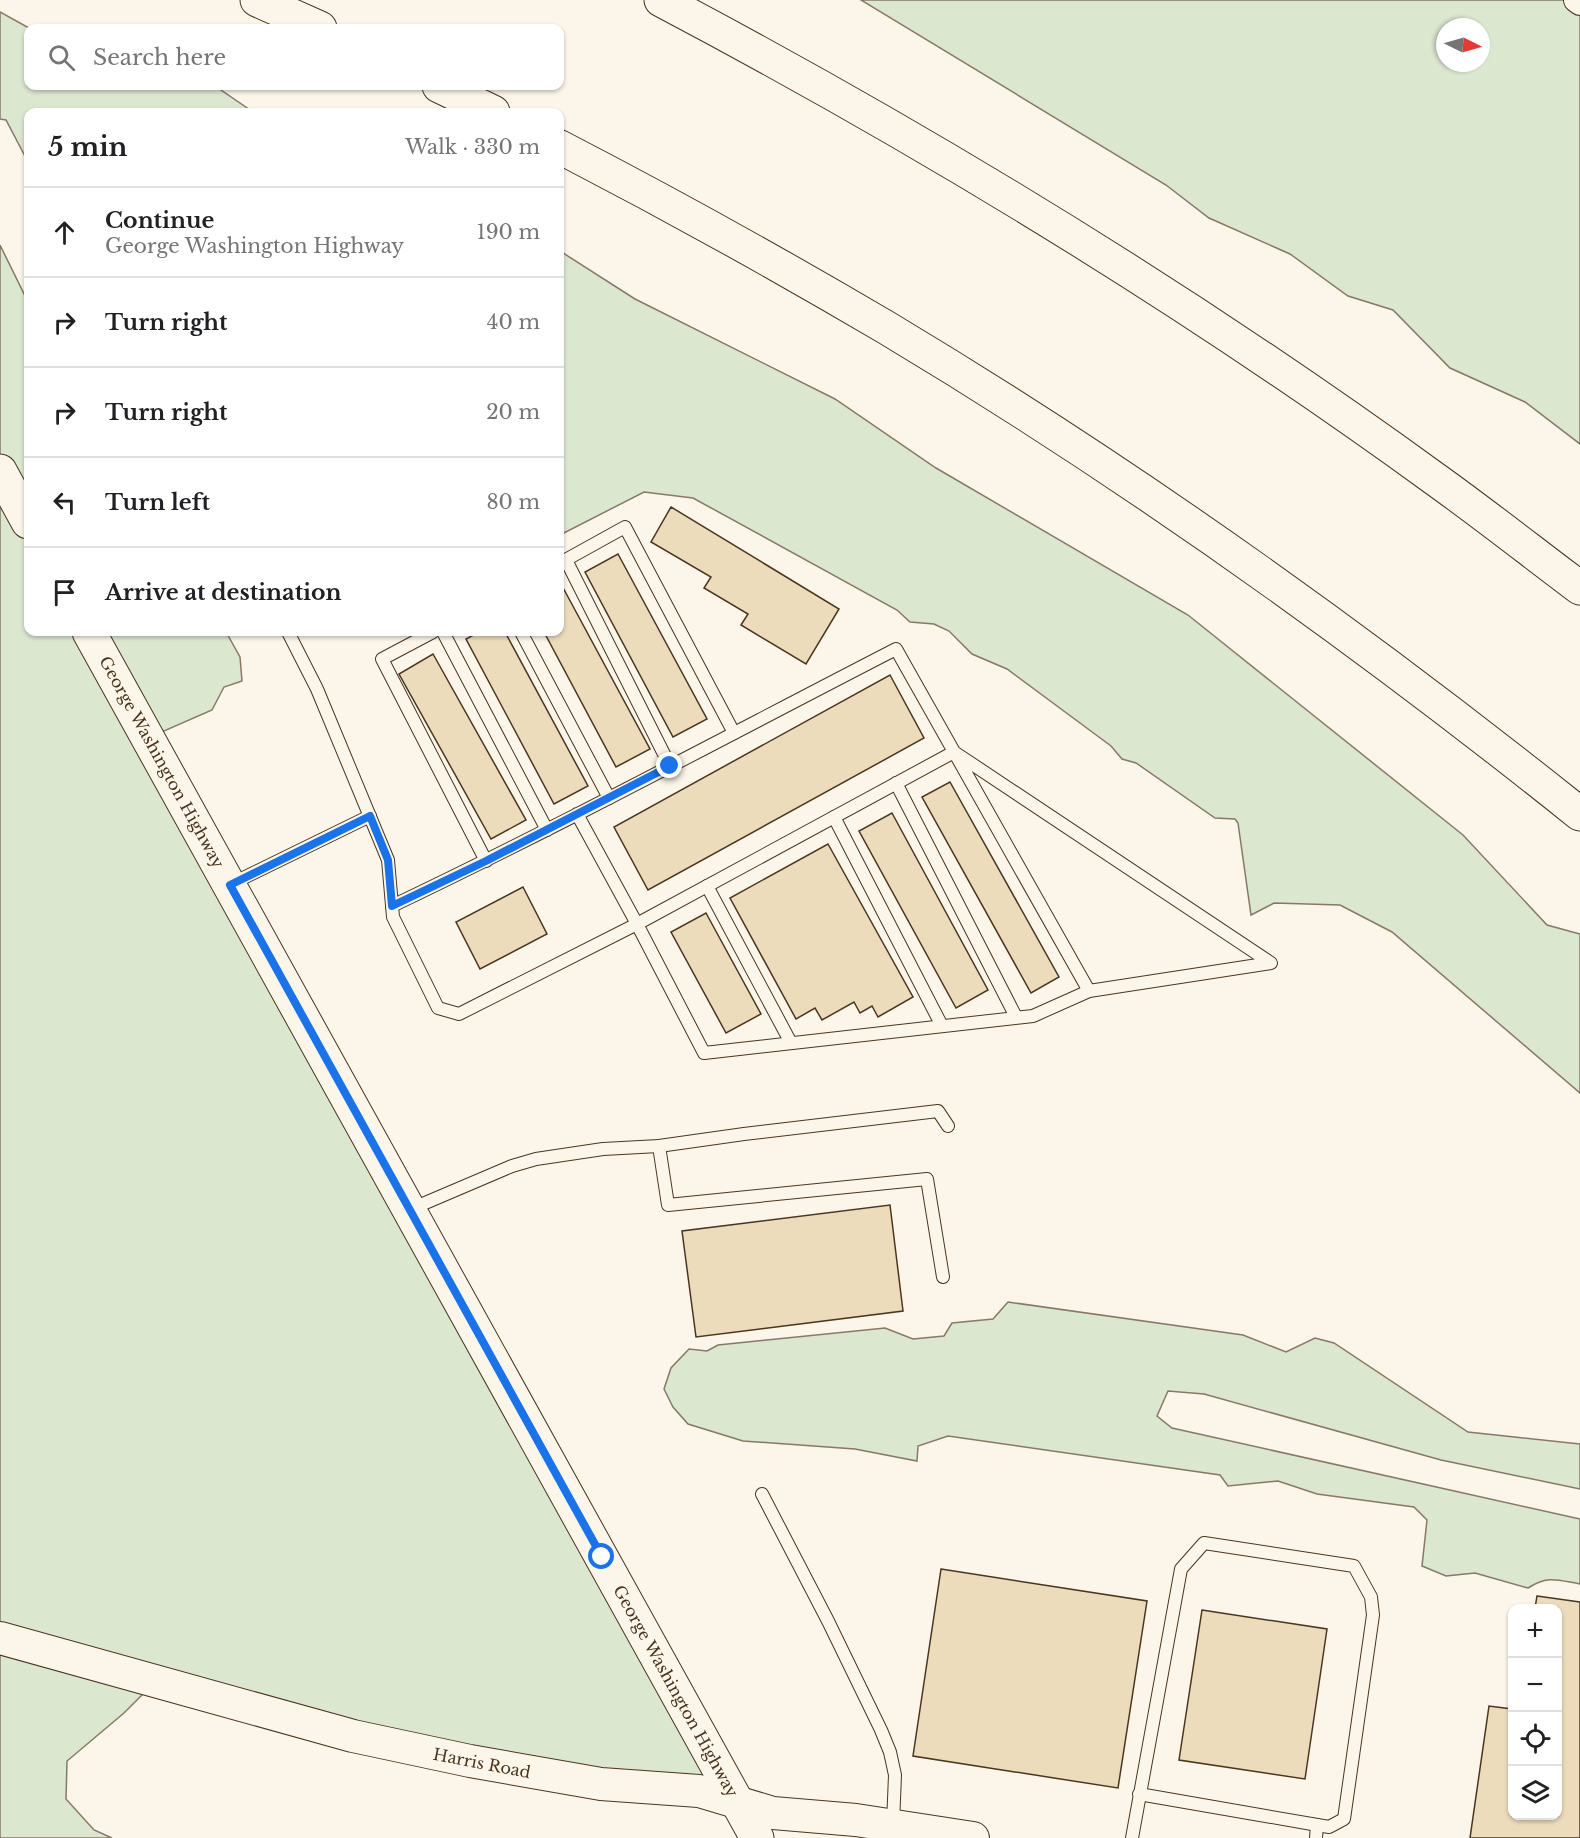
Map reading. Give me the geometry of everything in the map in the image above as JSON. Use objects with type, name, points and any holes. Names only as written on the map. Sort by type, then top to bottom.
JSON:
[{"type":"main road","points":[[257,0],[311,24]]},
{"type":"main road","points":[[661,0],[907,136],[1147,283],[1417,466],[1580,588]]},
{"type":"main road","points":[[447,90],[485,108]]},
{"type":"main road","points":[[564,149],[711,228],[887,329],[1065,441],[1321,617],[1463,722],[1580,814]]},
{"type":"main road","points":[[0,471],[24,515]]},
{"type":"main road","name":"George Washington Highway","points":[[96,636],[230,885],[758,1838]]},
{"type":"street","points":[[1576,0],[1580,3]]},
{"type":"street","name":"Harris Road","points":[[0,1638],[297,1721],[415,1750],[522,1772],[577,1781],[699,1791],[773,1813],[893,1826],[973,1838]]},
{"type":"lane","points":[[564,560],[625,527],[734,733]]},
{"type":"lane","points":[[564,565],[670,766]]},
{"type":"lane","points":[[290,636],[317,689],[388,860],[393,917],[438,1008],[459,1014],[637,924],[954,752]]},
{"type":"lane","points":[[425,636],[382,659],[486,861]]},
{"type":"lane","points":[[445,636],[547,830]]},
{"type":"lane","points":[[523,636],[609,798]]},
{"type":"lane","points":[[392,906],[547,830],[896,649],[1089,991]]},
{"type":"lane","points":[[577,814],[704,1053],[1034,1016],[1089,991],[1271,963],[954,752]]},
{"type":"lane","points":[[896,783],[1016,1017]]},
{"type":"lane","points":[[230,885],[370,816]]},
{"type":"lane","points":[[834,817],[942,1026]]},
{"type":"lane","points":[[707,886],[791,1043]]},
{"type":"lane","points":[[410,1210],[512,1166],[536,1159],[603,1149],[659,1146],[938,1112],[948,1126]]},
{"type":"lane","points":[[659,1146],[668,1204],[927,1179],[943,1277]]},
{"type":"lane","points":[[762,1494],[881,1730],[895,1775],[893,1826]]},
{"type":"lane","points":[[1132,1838],[1139,1794],[1181,1569],[1204,1543],[1354,1566],[1371,1597],[1373,1615],[1344,1819],[1329,1827],[1139,1794]]},
{"type":"lane","points":[[1316,1838],[1317,1825]]},
{"type":"green space","points":[[861,0],[1580,0],[1580,444],[1525,402],[1450,368],[1393,310],[1348,296],[1290,254],[1209,218],[1166,185]]},
{"type":"green space","points":[[0,12],[24,25],[24,90],[221,90],[247,108],[24,108],[24,154],[6,120],[0,119]]},
{"type":"green space","points":[[0,245],[24,294],[24,636],[228,636],[240,657],[242,681],[224,687],[212,710],[150,737],[716,1776],[698,1802],[159,1678],[124,1713],[67,1761],[66,1799],[94,1830],[112,1838],[0,1838]]},
{"type":"green space","points":[[564,254],[635,299],[835,399],[936,468],[1188,615],[1463,835],[1547,925],[1580,934],[1580,1093],[1392,932],[1340,905],[1274,903],[1251,915],[1238,823],[1235,819],[1215,818],[1136,763],[1122,759],[1111,746],[1007,669],[972,654],[949,631],[934,624],[910,622],[897,610],[693,498],[644,492],[564,533]]},
{"type":"green space","points":[[1008,1302],[1243,1335],[1286,1352],[1315,1338],[1334,1343],[1468,1432],[1580,1444],[1580,1489],[1441,1460],[1204,1394],[1168,1391],[1157,1416],[1172,1428],[1580,1519],[1580,1584],[1547,1580],[1528,1588],[1475,1573],[1446,1576],[1422,1566],[1427,1520],[1414,1507],[1317,1494],[1278,1481],[1228,1486],[1220,1475],[948,1436],[918,1446],[917,1461],[855,1449],[743,1441],[688,1424],[673,1407],[664,1389],[671,1368],[689,1349],[707,1351],[718,1345],[885,1328],[913,1339],[944,1336],[952,1323],[993,1319]]},
{"type":"building","points":[[671,507],[839,609],[806,664],[741,625],[748,614],[704,588],[711,577],[651,542]]},
{"type":"building","points":[[618,554],[707,719],[673,737],[585,572]]},
{"type":"building","points":[[564,590],[650,749],[616,767],[546,636],[564,636]]},
{"type":"building","points":[[472,636],[507,636],[588,786],[554,804],[466,639]]},
{"type":"building","points":[[433,654],[526,820],[491,839],[399,674]]},
{"type":"building","points":[[890,675],[924,738],[648,890],[614,827]]},
{"type":"building","points":[[950,782],[1059,977],[1031,993],[922,797]]},
{"type":"building","points":[[892,813],[988,990],[956,1008],[859,831]]},
{"type":"building","points":[[828,844],[913,997],[878,1017],[872,1006],[860,1013],[854,1002],[822,1020],[815,1008],[796,1019],[730,898]]},
{"type":"building","points":[[523,887],[547,934],[480,969],[456,922]]},
{"type":"building","points":[[706,913],[761,1014],[726,1033],[671,932]]},
{"type":"building","points":[[890,1205],[903,1311],[696,1337],[682,1231]]},
{"type":"building","points":[[941,1569],[1147,1601],[1118,1788],[913,1756]]},
{"type":"building","points":[[1537,1596],[1580,1602],[1580,1838],[1470,1838],[1489,1706],[1508,1708],[1508,1820],[1562,1820],[1562,1604],[1536,1604]]},
{"type":"building","points":[[1202,1610],[1327,1629],[1305,1779],[1179,1760]]},
{"type":"route","points":[[602,1557],[230,885],[370,816],[388,860],[392,906],[486,861],[670,766]]}]
